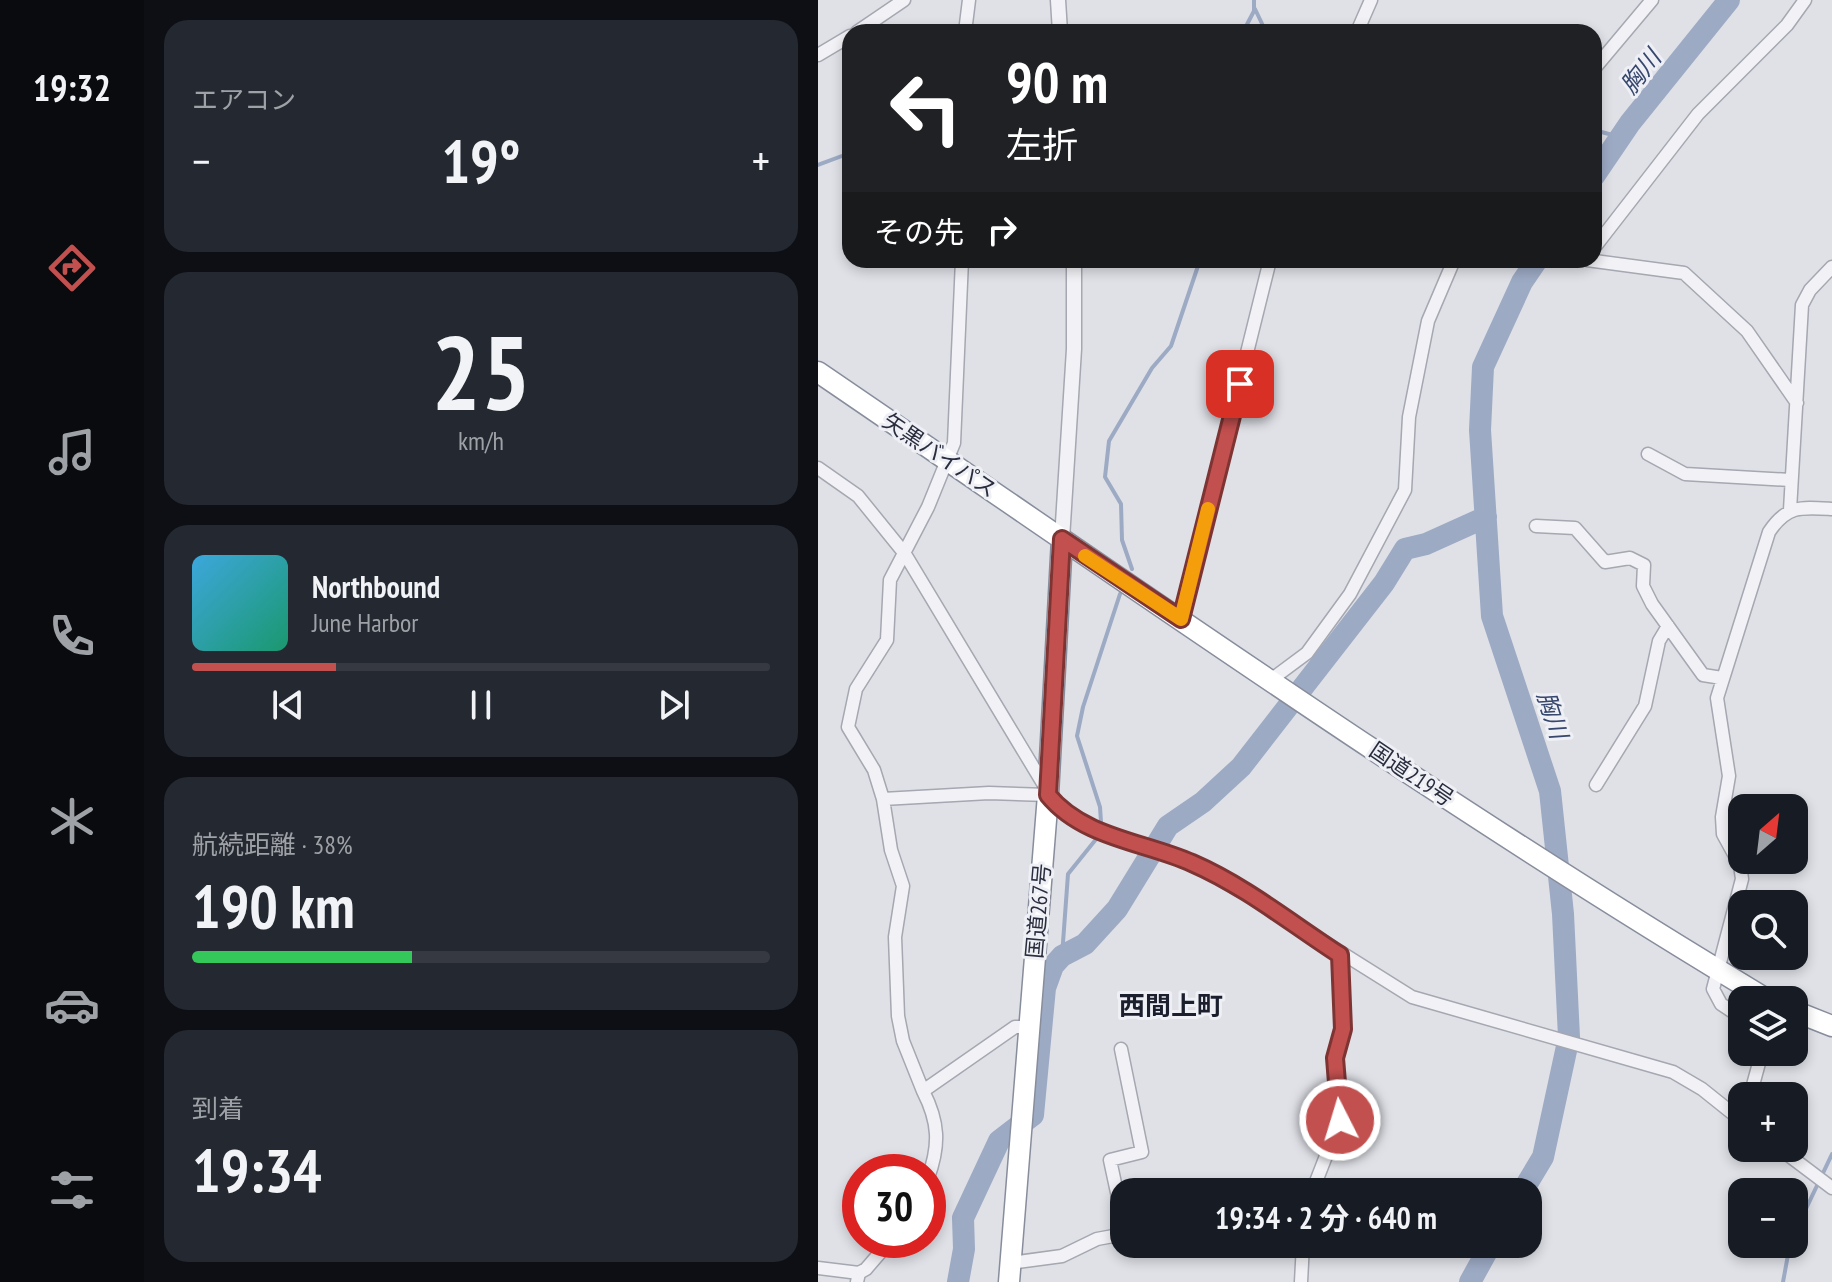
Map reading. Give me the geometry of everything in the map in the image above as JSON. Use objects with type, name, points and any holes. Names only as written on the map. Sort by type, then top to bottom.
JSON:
[{"type":"highway","name":"矢黒バイパス","points":[[818,372],[1062,539]]},
{"type":"highway","name":"国道219号","points":[[1062,539],[1479,818],[1609,903],[1745,986]]},
{"type":"highway","name":"国道267号","points":[[1009,1272],[1048,795],[1062,539]]},
{"type":"highway","points":[[1808,1017],[1832,1026]]},
{"type":"street","points":[[869,24],[904,0]]},
{"type":"street","points":[[966,24],[969,0]]},
{"type":"street","points":[[1058,0],[1060,24]]},
{"type":"street","points":[[1360,24],[1371,0]]},
{"type":"street","points":[[1602,59],[1652,0]]},
{"type":"street","points":[[1602,238],[1698,114],[1787,25],[1805,0]]},
{"type":"street","points":[[818,55],[842,41]]},
{"type":"street","points":[[1602,262],[1684,273],[1747,331],[1797,403]]},
{"type":"street","points":[[1790,510],[1802,305],[1810,290],[1832,267]]},
{"type":"street","points":[[936,1154],[938,1133],[903,1041],[898,1016],[895,937],[903,886],[884,825],[883,799],[874,770],[848,727],[856,689],[887,640],[890,580],[947,460],[956,425],[962,268]]},
{"type":"street","points":[[1062,539],[1074,349],[1074,268]]},
{"type":"street","points":[[1181,619],[1268,268]]},
{"type":"street","points":[[1278,683],[1307,653],[1350,594],[1405,490],[1409,417],[1428,321],[1451,268]]},
{"type":"street","points":[[1648,454],[1685,474],[1790,480]]},
{"type":"street","points":[[818,468],[858,496],[905,554],[1056,805],[1100,830],[1191,862],[1224,879],[1340,955],[1412,997],[1673,1072],[1728,1109]]},
{"type":"street","points":[[1728,1007],[1714,996],[1717,969],[1742,879],[1740,865],[1723,834],[1722,817],[1729,776],[1717,698],[1769,532],[1780,516],[1790,510],[1832,509]]},
{"type":"street","points":[[1536,526],[1575,528],[1605,562],[1630,558],[1644,565],[1643,586],[1668,626],[1703,675],[1722,678]]},
{"type":"street","points":[[1596,785],[1645,706],[1659,641],[1668,626]]},
{"type":"street","points":[[883,799],[989,793],[1048,795]]},
{"type":"street","points":[[1317,1178],[1340,1120],[1335,1058],[1343,1029],[1340,955]]},
{"type":"street","points":[[923,1091],[1015,1027],[1027,1027]]},
{"type":"street","points":[[1114,1178],[1110,1160],[1142,1152],[1121,1049]]},
{"type":"street","points":[[1798,1162],[1832,1188]]},
{"type":"street","points":[[1009,1272],[1062,1256],[1097,1239],[1110,1237]]},
{"type":"street","points":[[818,1268],[835,1267],[858,1278],[875,1258]]},
{"type":"street","points":[[1301,1282],[1302,1258]]},
{"type":"waterway","points":[[1247,24],[1254,11],[1254,0]]},
{"type":"waterway","name":"胸川","points":[[1602,164],[1630,123],[1729,0]]},
{"type":"waterway","points":[[1255,9],[1262,24]]},
{"type":"waterway","points":[[1602,132],[1620,137]]},
{"type":"waterway","points":[[818,165],[842,156]]},
{"type":"waterway","points":[[1132,569],[1122,540],[1121,504],[1105,477],[1109,441],[1152,368],[1171,346],[1197,268]]},
{"type":"waterway","name":"胸川","points":[[1530,1178],[1543,1157],[1569,1037],[1563,914],[1550,791],[1492,616],[1480,430],[1483,367],[1522,282],[1532,268]]},
{"type":"waterway","points":[[958,1282],[964,1249],[963,1218],[999,1141],[1033,1115],[1045,988],[1053,966],[1062,956],[1085,944],[1117,909],[1168,826],[1203,802],[1241,767],[1384,583],[1405,549],[1426,544],[1486,517]]},
{"type":"waterway","points":[[1062,956],[1068,874],[1097,838],[1101,822],[1100,807],[1077,736],[1083,707],[1120,594]]},
{"type":"waterway","points":[[1808,1205],[1832,1154]]},
{"type":"waterway","name":"胸川","points":[[1470,1282],[1483,1258]]},
{"type":"waterway","points":[[1783,1282],[1787,1258]]},
{"type":"slow traffic","points":[[1085,556],[1181,619],[1208,509]]},
{"type":"district","name":"西間上町","points":[[1171,1006]]},
{"type":"route","points":[[1240,384],[1181,619],[1110,575],[1062,539],[1048,795],[1056,805],[1096,829],[1191,862],[1224,879],[1340,955],[1338,975],[1343,1029],[1335,1058],[1340,1120]]}]
